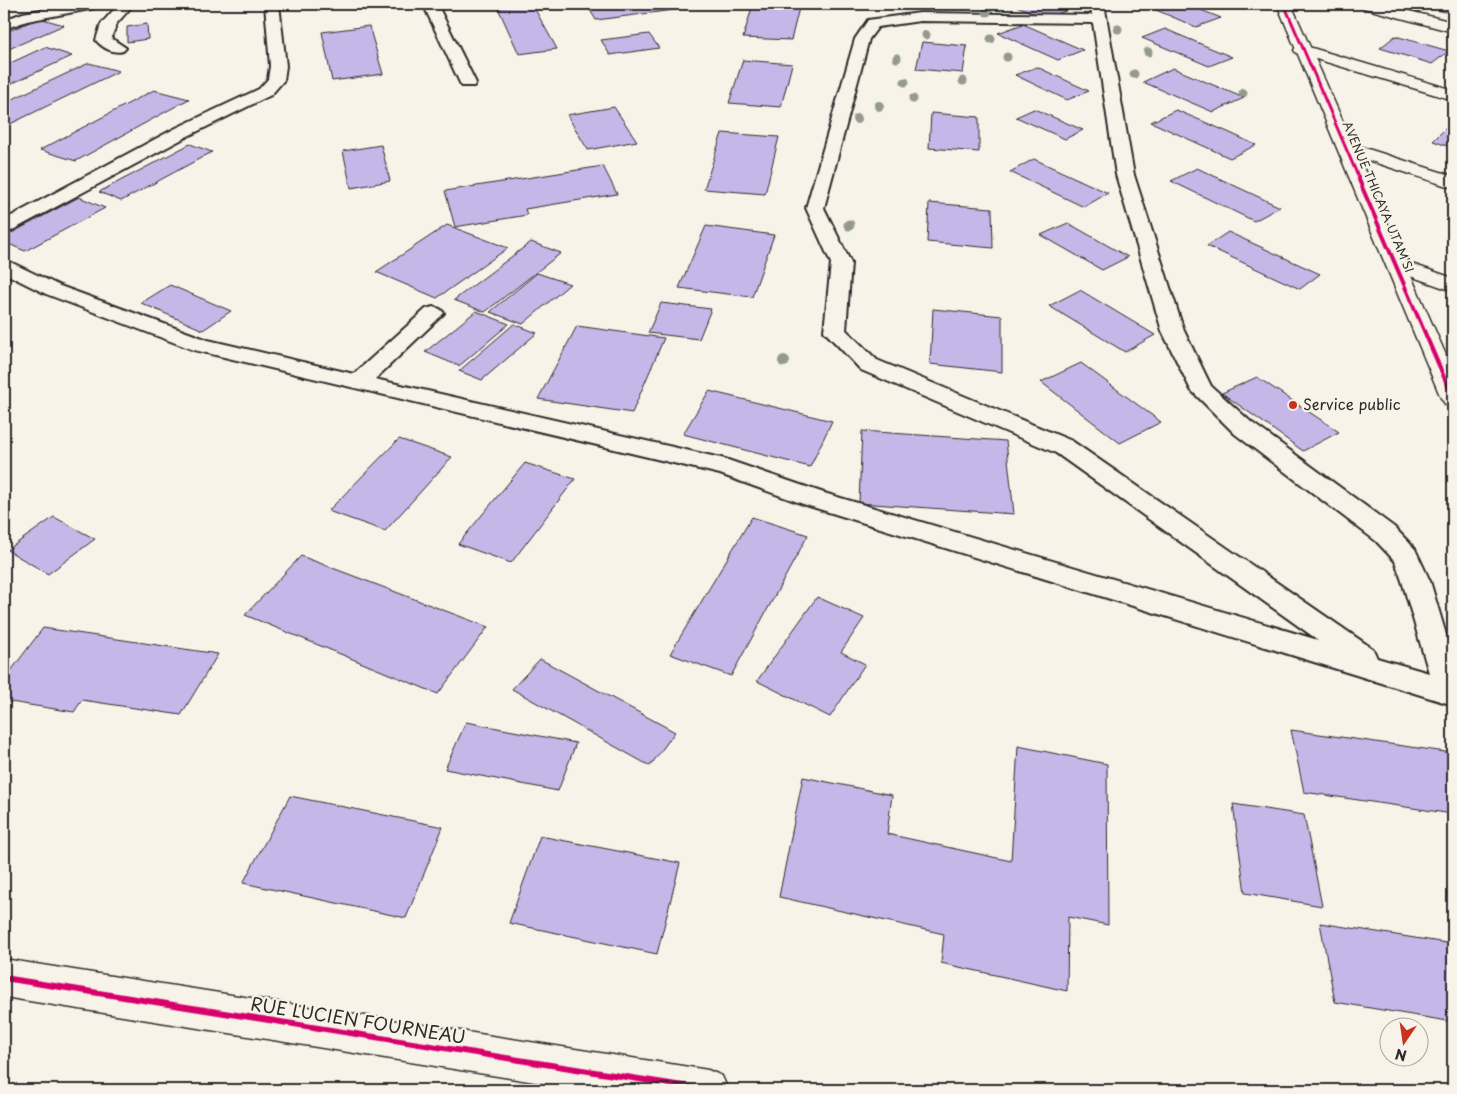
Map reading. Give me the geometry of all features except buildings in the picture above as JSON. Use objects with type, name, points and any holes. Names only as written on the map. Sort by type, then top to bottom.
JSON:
[{"type":"street","name":"AVENUE THICAYA UTAM'SI","points":[[1284,4],[1302,50],[1346,147],[1453,398]]},
{"type":"street","points":[[1365,4],[1453,27]]},
{"type":"street","points":[[1302,50],[1453,95]]},
{"type":"street","points":[[1346,147],[1453,182]]},
{"type":"street","points":[[1397,265],[1453,285]]},
{"type":"street","name":"RUE LUCIEN FOURNEAU","points":[[4,978],[708,1090]]},
{"type":"lane","points":[[4,26],[24,17],[95,4]]},
{"type":"lane","points":[[118,48],[102,40],[107,23],[127,4]]},
{"type":"lane","points":[[4,227],[180,134],[265,92],[276,80],[278,66],[272,4]]},
{"type":"lane","points":[[430,4],[468,83]]},
{"type":"lane","points":[[1382,670],[1064,447],[869,365],[835,331],[841,263],[815,208],[862,39],[874,23],[920,17],[1099,12],[1125,175],[1173,331],[1202,390],[1242,428],[1386,534],[1406,556],[1416,581],[1451,693]]},
{"type":"lane","points":[[4,265],[54,290],[202,345],[576,434],[725,467],[815,499],[1382,670],[1451,693]]},
{"type":"lane","points":[[358,382],[432,313]]},
{"type":"cycle path","points":[[1284,4],[1453,398]]},
{"type":"cycle path","points":[[4,978],[708,1090]]},
{"type":"place","name":"Service public","points":[[1293,405]]}]
